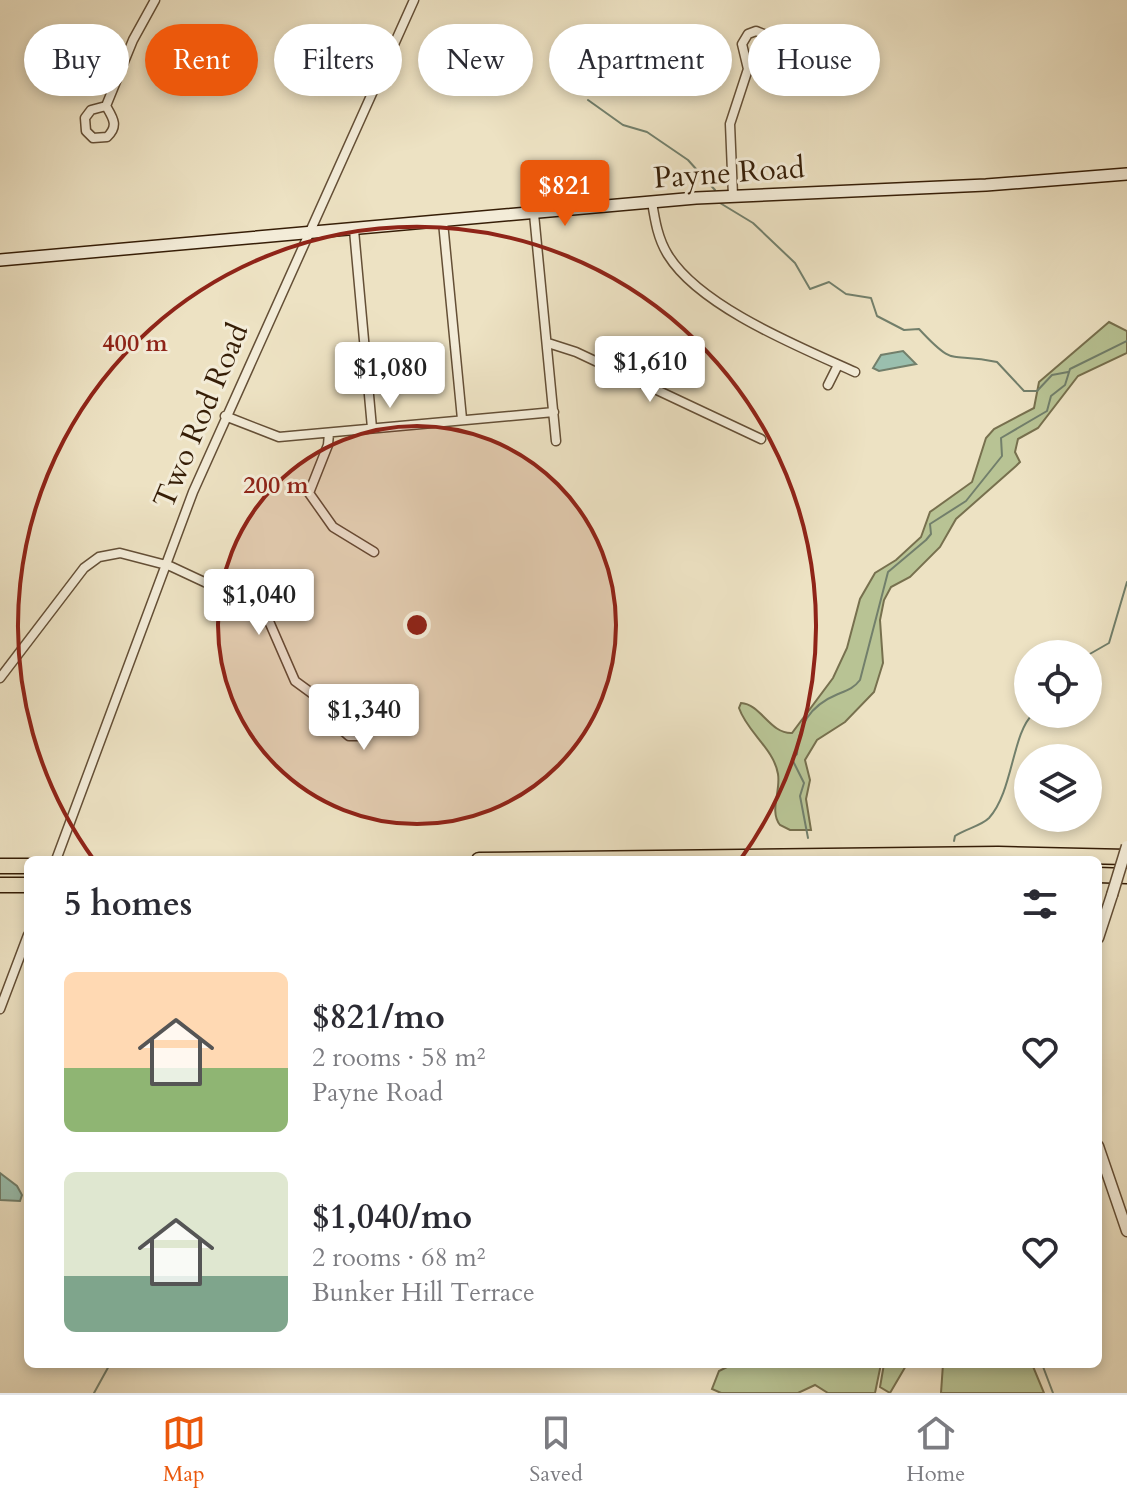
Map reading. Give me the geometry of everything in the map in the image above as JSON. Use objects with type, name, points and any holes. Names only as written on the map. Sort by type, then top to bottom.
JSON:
[{"type":"highway","points":[[814,856],[1079,856]]},
{"type":"highway","points":[[1102,856],[1127,857]]},
{"type":"highway","points":[[0,866],[24,866]]},
{"type":"highway","points":[[1102,875],[1127,876]]},
{"type":"highway","points":[[0,885],[24,885]]},
{"type":"main road","name":"Payne Road","points":[[0,260],[652,202],[999,184],[1127,174]]},
{"type":"street","points":[[106,106],[133,40],[155,0]]},
{"type":"street","name":"Two Rod Road","points":[[57,856],[165,565],[225,416],[414,0]]},
{"type":"street","points":[[733,196],[730,124],[748,69],[743,41],[750,33],[761,31],[771,41],[771,52],[748,69]]},
{"type":"street","points":[[652,202],[664,248],[687,277],[759,329],[855,372]]},
{"type":"street","points":[[534,214],[556,441]]},
{"type":"street","points":[[443,222],[462,419]]},
{"type":"street","points":[[354,230],[372,428]]},
{"type":"street","points":[[548,343],[576,352],[761,439]]},
{"type":"street","points":[[828,385],[838,365]]},
{"type":"street","points":[[225,416],[272,436],[554,412]]},
{"type":"street","points":[[329,433],[328,445],[309,493],[333,527],[374,552]]},
{"type":"street","points":[[0,678],[77,577],[95,559],[120,553],[165,565],[260,610],[270,623],[295,681],[336,711],[346,735],[359,737],[368,729],[369,717],[362,709],[336,711]]},
{"type":"street","points":[[1102,926],[1127,846]]},
{"type":"street","points":[[0,1009],[24,946]]},
{"type":"street","points":[[1102,1158],[1127,1231]]},
{"type":"shaded area","points":[[1109,322],[1127,331],[1127,353],[1078,376],[1038,428],[1018,439],[1015,452],[1020,462],[956,519],[940,547],[910,577],[891,587],[884,600],[880,620],[883,663],[874,692],[845,722],[817,740],[805,760],[810,780],[806,799],[811,830],[790,830],[780,825],[775,814],[776,765],[743,717],[739,708],[741,703],[754,708],[778,729],[792,733],[833,678],[847,648],[860,599],[875,573],[896,560],[921,537],[930,512],[972,482],[986,438],[994,429],[1034,408],[1039,382]]},
{"type":"shaded area","points":[[903,351],[916,364],[879,371],[873,368],[881,355]]},
{"type":"shaded area","points":[[0,1173],[17,1186],[22,1195],[20,1201],[0,1200]]},
{"type":"shaded area","points":[[725,1368],[880,1368],[875,1393],[828,1393],[815,1385],[798,1393],[721,1393],[712,1389],[719,1371]]},
{"type":"shaded area","points":[[883,1368],[905,1368],[890,1393],[880,1387]]},
{"type":"shaded area","points":[[943,1368],[1034,1368],[1044,1393],[941,1393]]},
{"type":"waterway","points":[[588,100],[623,125],[647,132],[688,160],[715,190]]},
{"type":"waterway","points":[[720,203],[753,223],[795,263],[810,289],[829,282],[846,294],[871,298],[877,316],[904,330],[919,329],[948,355],[997,362],[1024,391],[1037,391],[1052,375],[1068,372]]},
{"type":"waterway","points":[[808,838],[800,796],[804,783],[792,759],[797,754],[803,726],[813,711],[860,680],[888,572],[926,540],[931,534],[930,524],[966,501],[1002,456],[1001,438],[1047,411],[1051,396],[1065,385],[1070,369],[1127,341]]},
{"type":"waterway","points":[[1102,647],[1109,643],[1127,582]]},
{"type":"waterway","points":[[954,841],[955,836],[986,821],[997,807],[1024,728]]},
{"type":"waterway","points":[[94,1393],[108,1368]]},
{"type":"waterway","points":[[1044,1368],[1053,1393]]}]
